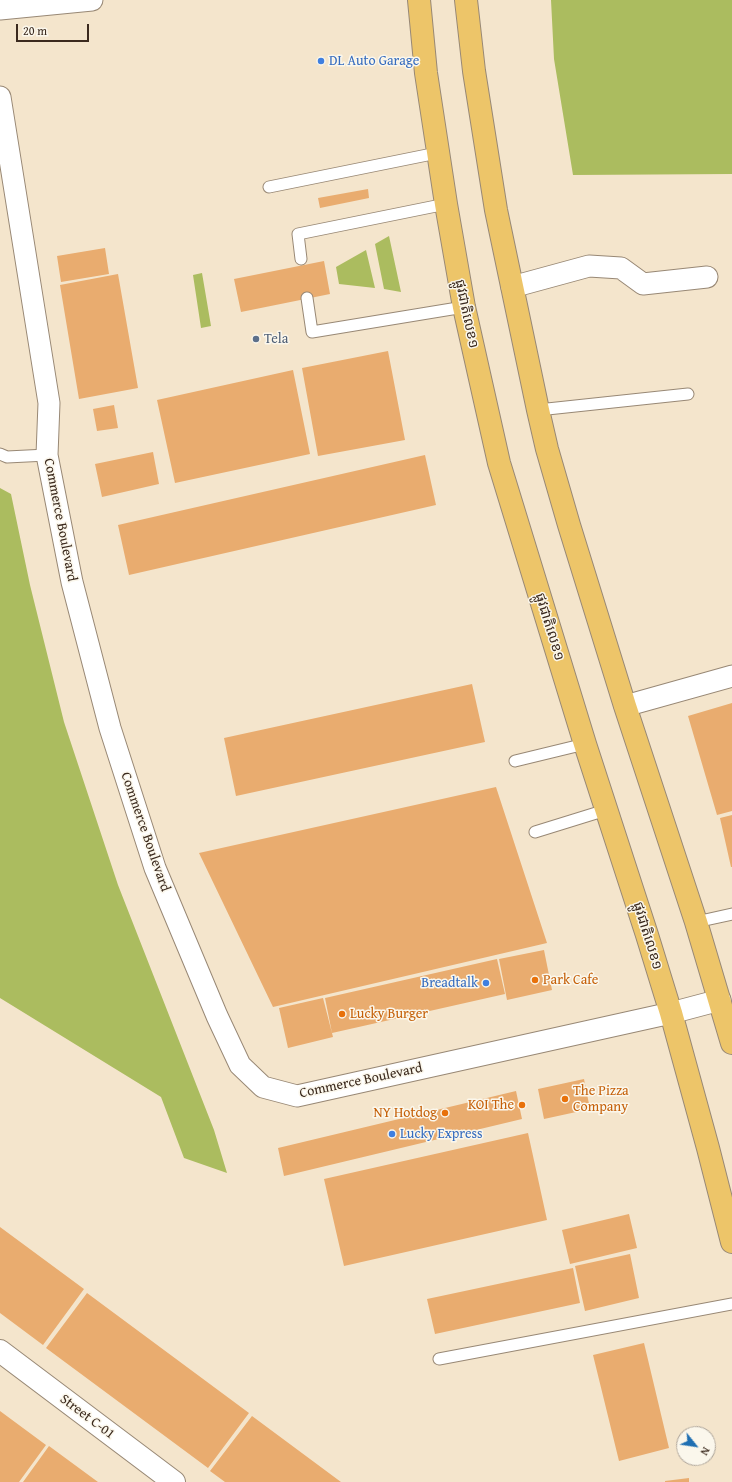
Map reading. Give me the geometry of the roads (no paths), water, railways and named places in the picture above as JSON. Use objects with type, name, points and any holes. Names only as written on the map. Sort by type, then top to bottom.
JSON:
[{"type":"highway","name":"ផ្លូវជាតិលេខ១","points":[[419,0],[426,73],[437,153],[464,307],[499,463],[585,744],[671,1013],[708,1148],[728,1208],[732,1242]]},
{"type":"highway","points":[[466,0],[487,157],[538,410],[569,525],[625,706],[696,922],[732,1043]]},
{"type":"street","points":[[0,9],[92,0]]},
{"type":"street","name":"Commerce Boulevard","points":[[1,107],[49,403],[47,455],[72,582],[113,735],[155,868],[214,1009],[240,1066],[264,1087],[297,1096],[671,1013],[720,1000]]},
{"type":"street","points":[[512,286],[590,266],[621,268],[643,284],[707,277]]},
{"type":"street","points":[[625,706],[732,676]]},
{"type":"street","name":"Street C-01","points":[[0,1351],[174,1482]]},
{"type":"lane","points":[[269,187],[437,153]]},
{"type":"lane","points":[[301,259],[298,234],[446,204]]},
{"type":"lane","points":[[307,298],[312,332],[464,307]]},
{"type":"lane","points":[[538,410],[688,394]]},
{"type":"lane","points":[[0,454],[7,458],[47,455]]},
{"type":"lane","points":[[515,761],[585,744]]},
{"type":"lane","points":[[535,832],[606,810]]},
{"type":"lane","points":[[696,922],[732,914]]},
{"type":"lane","points":[[439,1359],[732,1304]]},
{"type":"place","name":"DL Auto Garage","points":[[321,61]]},
{"type":"place","name":"Tela","points":[[256,339]]},
{"type":"place","name":"Park Cafe","points":[[535,980]]},
{"type":"place","name":"Breadtalk","points":[[486,983]]},
{"type":"place","name":"Lucky Burger","points":[[342,1014]]},
{"type":"place","name":"The Pizza Company","points":[[565,1099]]},
{"type":"place","name":"KOI The","points":[[522,1105]]},
{"type":"place","name":"NY Hotdog","points":[[445,1113]]},
{"type":"place","name":"Lucky Express","points":[[392,1134]]}]
